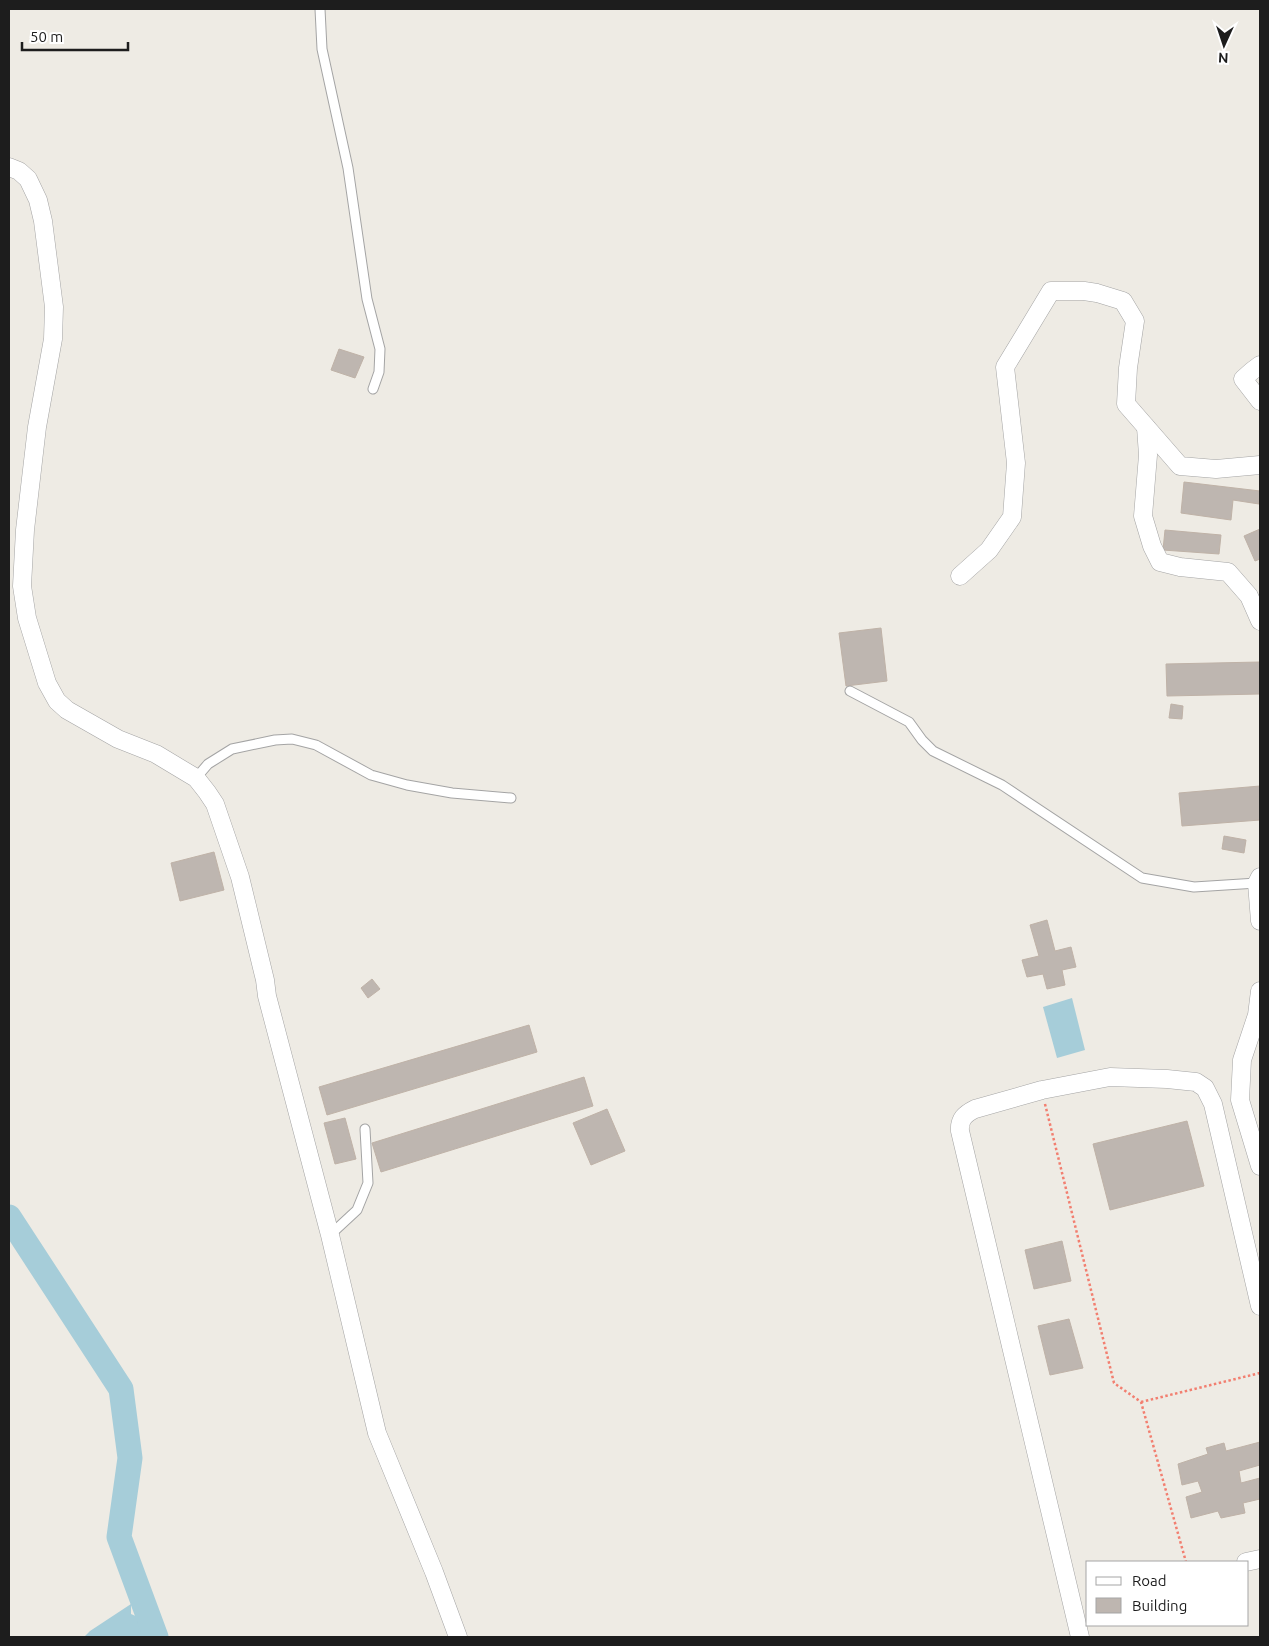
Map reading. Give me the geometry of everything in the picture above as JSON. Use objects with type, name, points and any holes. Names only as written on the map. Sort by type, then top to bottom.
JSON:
[{"type":"street","points":[[9,167],[19,171],[28,179],[38,200],[43,221],[54,307],[53,339],[36,427],[25,530],[22,586],[27,618],[47,683],[57,701],[66,710],[118,739],[156,754],[196,778],[215,804],[240,877],[266,980],[267,996],[330,1235],[377,1433],[434,1572],[458,1637]]},
{"type":"street","points":[[960,576],[989,550],[1012,518],[1016,463],[1005,367],[1051,291],[1084,291],[1123,301],[1135,321],[1128,368],[1126,404],[1180,466],[1216,469],[1260,465]]},
{"type":"street","points":[[1260,365],[1252,370],[1243,380],[1260,401]]},
{"type":"street","points":[[1146,427],[1148,455],[1143,516],[1152,546],[1160,562],[1180,567],[1228,572],[1249,596],[1260,621]]},
{"type":"street","points":[[1259,880],[1260,921]]},
{"type":"street","points":[[1260,991],[1257,1015],[1242,1060],[1240,1100],[1260,1166]]},
{"type":"street","points":[[1080,1637],[1081,1603],[959,1125],[961,1120],[975,1108],[1042,1090],[1110,1077],[1196,1082],[1205,1088],[1213,1104],[1260,1306]]},
{"type":"lane","points":[[320,9],[322,49],[348,168],[367,299],[380,349],[378,372],[373,389]]},
{"type":"lane","points":[[850,691],[909,722],[933,751],[1002,785],[1142,878],[1194,887],[1259,880]]},
{"type":"lane","points":[[196,778],[208,764],[232,748],[292,738],[316,745],[372,775],[407,785],[452,793],[512,798]]},
{"type":"lane","points":[[330,1235],[357,1210],[368,1183],[365,1129]]},
{"type":"path","points":[[1042,1090],[1114,1383],[1141,1402],[1186,1561]]},
{"type":"path","points":[[1141,1402],[1260,1373]]},
{"type":"water","points":[[1072,998],[1085,1050],[1057,1058],[1043,1007]]},
{"type":"water","points":[[131,1604],[131,1614],[149,1622],[163,1637],[84,1637],[90,1631]]},
{"type":"building","points":[[339,349],[364,357],[355,378],[331,370]]},
{"type":"building","points":[[1184,482],[1260,491],[1259,504],[1233,500],[1231,520],[1181,513]]},
{"type":"building","points":[[1260,529],[1260,559],[1255,561],[1244,536]]},
{"type":"building","points":[[1165,530],[1221,535],[1219,554],[1163,550]]},
{"type":"building","points":[[881,628],[887,681],[846,686],[839,633]]},
{"type":"building","points":[[1260,662],[1260,694],[1167,696],[1166,664]]},
{"type":"building","points":[[1171,704],[1183,706],[1182,719],[1169,718]]},
{"type":"building","points":[[1260,786],[1260,820],[1182,826],[1179,793]]},
{"type":"building","points":[[1224,836],[1246,840],[1244,853],[1222,849]]},
{"type":"building","points":[[214,852],[224,890],[180,901],[171,863]]},
{"type":"building","points":[[1047,920],[1055,951],[1071,947],[1076,967],[1062,970],[1065,985],[1047,989],[1043,974],[1027,977],[1022,960],[1039,956],[1030,925]]},
{"type":"building","points":[[372,979],[380,989],[368,998],[361,988]]},
{"type":"building","points":[[529,1025],[537,1052],[327,1115],[319,1087]]},
{"type":"building","points":[[584,1077],[593,1106],[381,1172],[372,1143]]},
{"type":"building","points":[[607,1109],[625,1151],[591,1165],[573,1123]]},
{"type":"building","points":[[345,1118],[356,1159],[335,1164],[324,1123]]},
{"type":"building","points":[[1187,1121],[1204,1186],[1110,1210],[1093,1144]]},
{"type":"building","points":[[1062,1241],[1071,1281],[1034,1289],[1025,1250]]},
{"type":"building","points":[[1069,1319],[1083,1368],[1050,1375],[1038,1326]]},
{"type":"building","points":[[1260,1442],[1260,1465],[1239,1471],[1241,1483],[1260,1478],[1260,1499],[1243,1503],[1245,1513],[1221,1518],[1218,1511],[1191,1518],[1186,1497],[1202,1492],[1198,1481],[1182,1485],[1178,1464],[1208,1454],[1206,1448],[1224,1443],[1226,1451]]},
{"type":"waterway","points":[[9,1217],[121,1389],[130,1458],[119,1537],[156,1637]]}]
